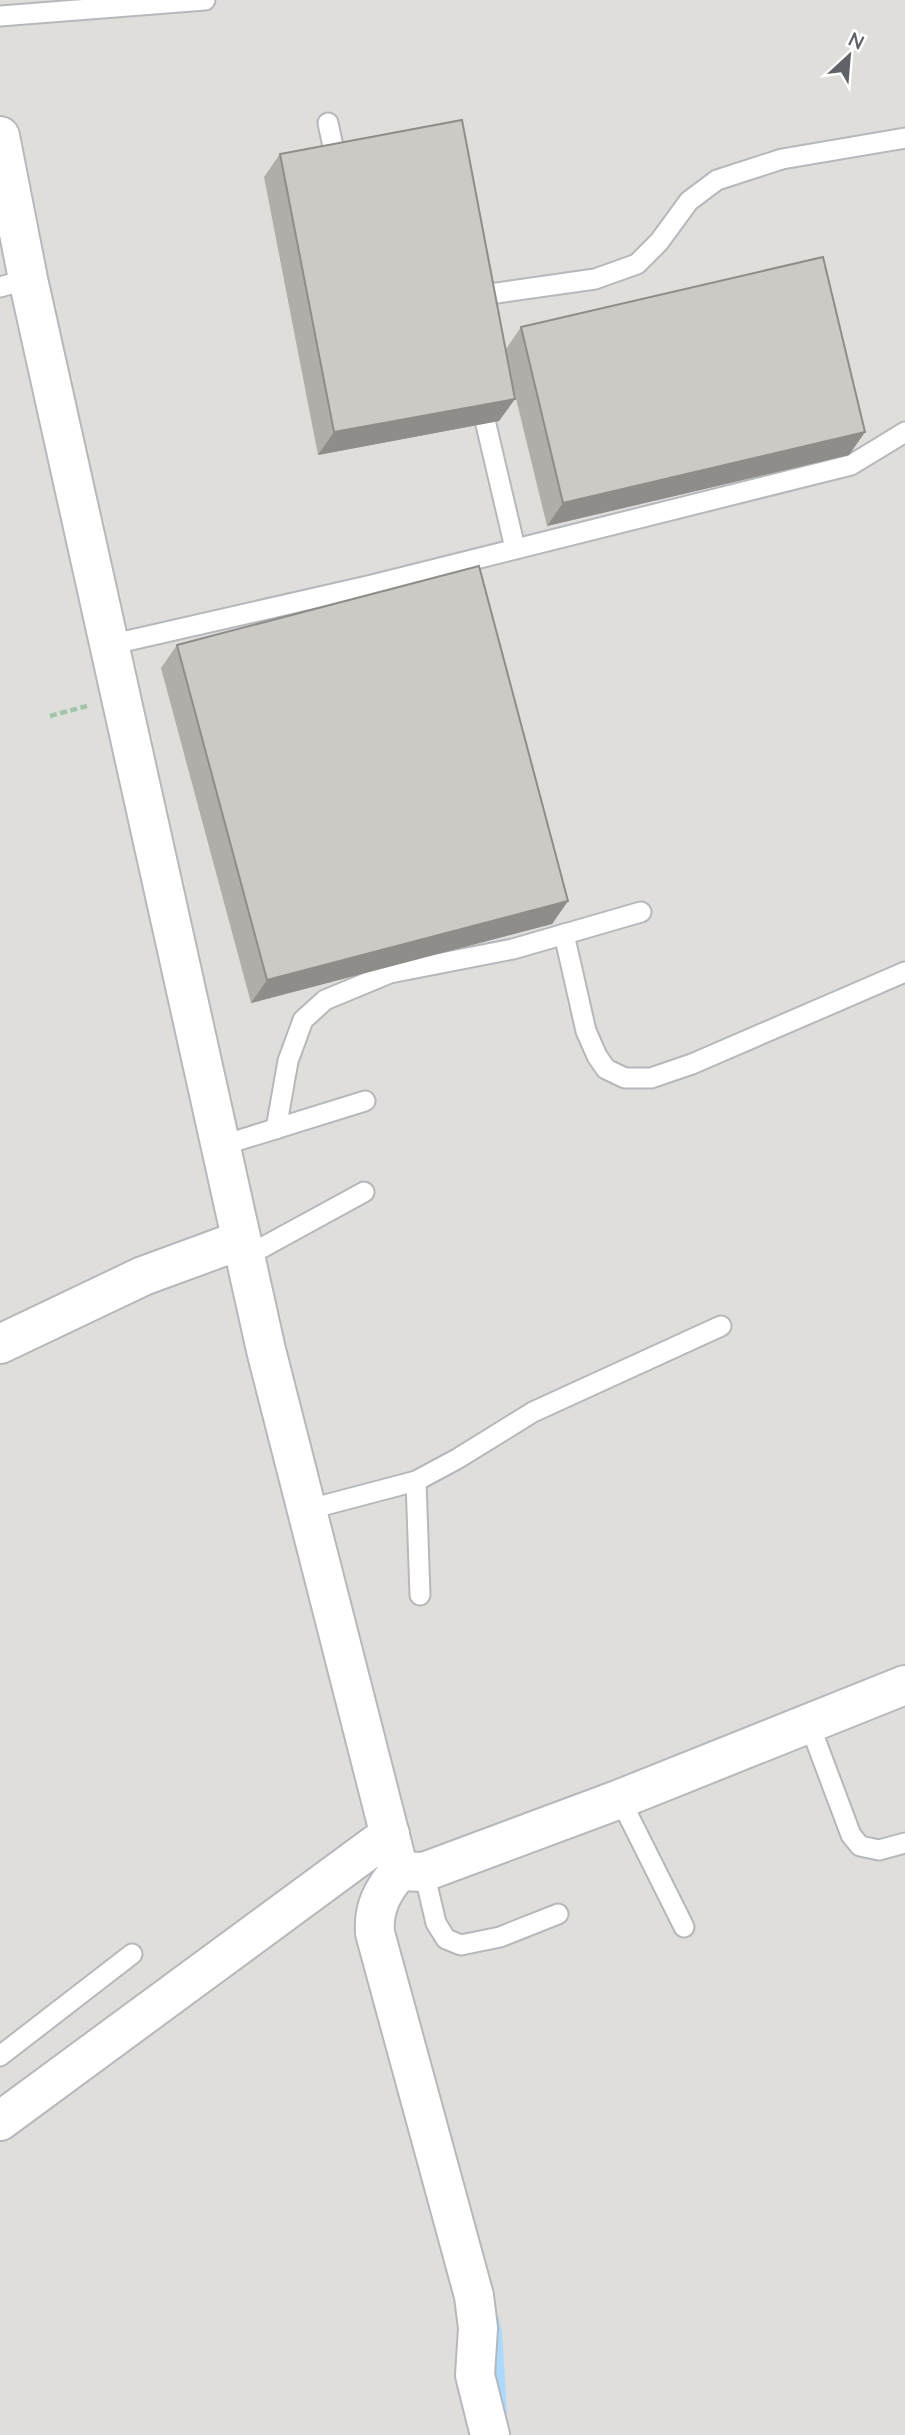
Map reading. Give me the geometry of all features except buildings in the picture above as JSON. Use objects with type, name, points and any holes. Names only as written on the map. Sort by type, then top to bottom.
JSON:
[{"type":"street","points":[[0,136],[14,283],[109,645],[243,1248],[306,1510],[390,1834],[411,1872]]},
{"type":"street","points":[[0,1345],[143,1276],[243,1248]]},
{"type":"street","points":[[490,2435],[475,2375],[478,2328],[474,2295],[375,1933],[374,1917],[386,1887],[411,1872],[620,1799],[905,1685]]},
{"type":"street","points":[[0,2121],[390,1834]]},
{"type":"lane","points":[[0,16],[205,0]]},
{"type":"lane","points":[[328,123],[341,189]]},
{"type":"lane","points":[[460,302],[595,279],[637,264],[659,242],[689,201],[717,180],[782,159],[905,138]]},
{"type":"lane","points":[[476,381],[516,548]]},
{"type":"lane","points":[[109,645],[372,585],[851,466],[905,432]]},
{"type":"lane","points":[[276,1129],[288,1061],[303,1020],[324,1000],[390,973],[513,949],[641,912]]},
{"type":"lane","points":[[564,934],[586,1031],[606,1069],[625,1078],[651,1078],[692,1064],[905,972]]},
{"type":"lane","points":[[220,1146],[365,1101]]},
{"type":"lane","points":[[243,1248],[364,1192]]},
{"type":"lane","points":[[306,1510],[416,1481],[533,1412],[721,1326]]},
{"type":"lane","points":[[416,1481],[420,1595]]},
{"type":"lane","points":[[809,1723],[851,1835],[860,1846],[879,1850],[905,1843]]},
{"type":"lane","points":[[620,1799],[684,1927]]},
{"type":"lane","points":[[411,1872],[446,1939],[461,1945],[500,1937],[558,1914]]},
{"type":"lane","points":[[0,2056],[132,1954]]},
{"type":"shaded area","points":[[0,0],[905,0],[905,2435],[0,2435]]},
{"type":"waterway","points":[[494,2319],[502,2411]]}]
